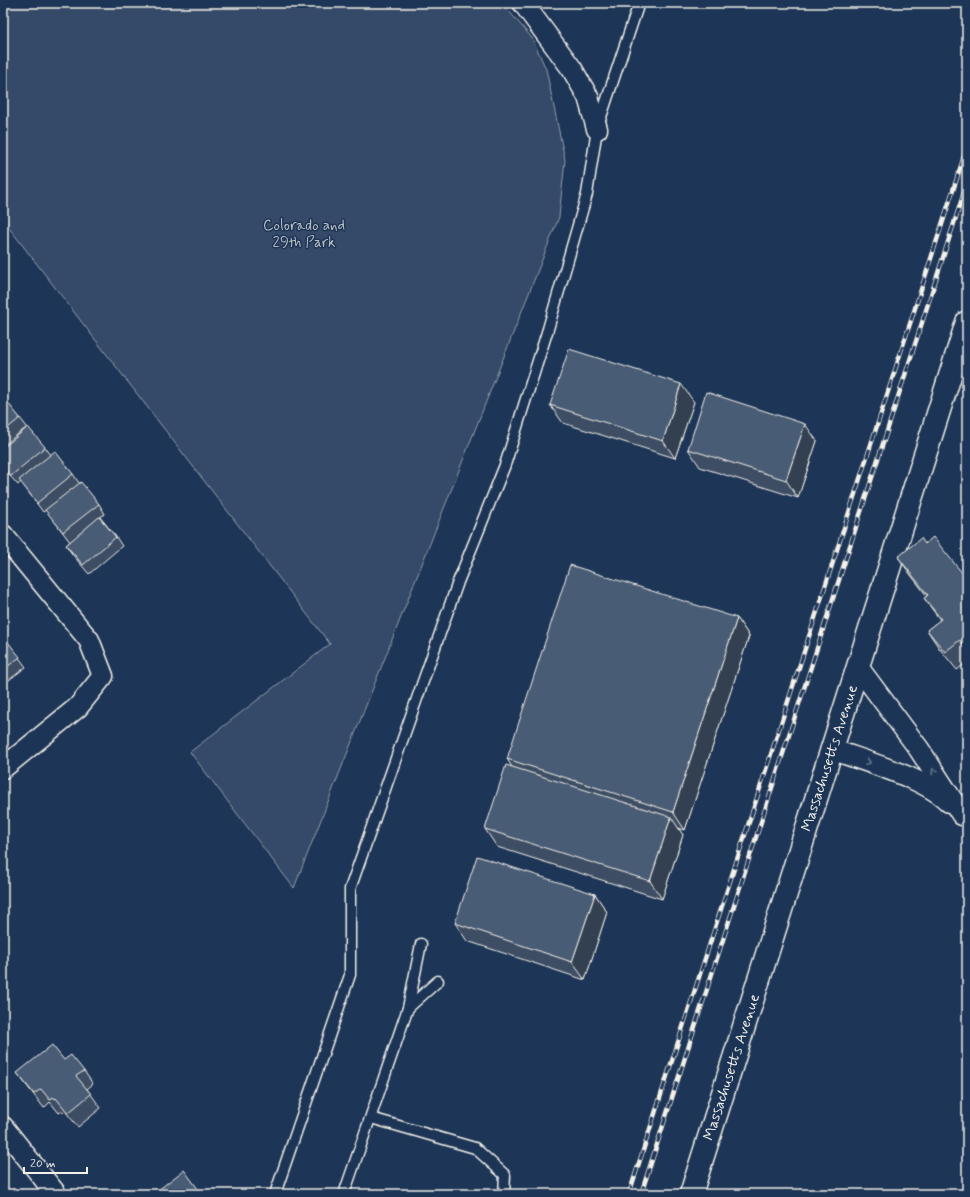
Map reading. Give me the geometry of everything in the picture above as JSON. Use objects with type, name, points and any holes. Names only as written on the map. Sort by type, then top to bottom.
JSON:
[{"type":"main road","name":"Massachusetts Avenue","points":[[691,1194],[967,322]]},
{"type":"street","points":[[523,3],[572,69],[588,96],[597,129]]},
{"type":"street","points":[[3,536],[89,640],[103,676],[78,707],[3,768]]},
{"type":"street","points":[[858,667],[919,749],[965,818]]},
{"type":"street","points":[[831,749],[920,782],[946,798],[965,818]]},
{"type":"street","points":[[3,1127],[56,1194]]},
{"type":"lane","points":[[275,1194],[350,975],[350,889],[458,582],[506,465],[548,329],[586,194],[597,129],[639,3]]},
{"type":"lane","points":[[344,1194],[408,1008],[421,944]]},
{"type":"lane","points":[[408,1008],[438,981]]},
{"type":"lane","points":[[371,1118],[475,1148],[505,1175],[504,1194]]},
{"type":"green space","name":"Colorado and 29th Park","points":[[3,3],[502,3],[532,38],[546,69],[565,160],[559,217],[294,888],[190,752],[330,644],[3,220]]},
{"type":"building","points":[[569,349],[681,384],[663,441],[550,405]]},
{"type":"building","points":[[706,392],[805,424],[786,480],[688,449]]},
{"type":"building","points":[[4,398],[20,418],[3,432],[3,399]]},
{"type":"building","points":[[28,427],[45,447],[11,476],[3,467],[3,448]]},
{"type":"building","points":[[55,451],[73,474],[37,503],[19,480]]},
{"type":"building","points":[[81,482],[99,504],[63,532],[45,510]]},
{"type":"building","points":[[99,517],[116,537],[83,565],[66,545]]},
{"type":"building","points":[[933,537],[967,579],[967,649],[960,640],[945,652],[927,630],[941,619],[924,598],[928,595],[898,557],[921,538],[925,544]]},
{"type":"building","points":[[570,565],[737,618],[673,812],[507,759]]},
{"type":"building","points":[[3,636],[20,657],[3,670]]},
{"type":"building","points":[[506,765],[671,817],[650,881],[485,829]]},
{"type":"building","points":[[477,856],[595,894],[572,962],[455,923]]},
{"type":"building","points":[[52,1045],[64,1060],[71,1055],[84,1071],[76,1076],[91,1094],[68,1113],[56,1098],[55,1099],[53,1097],[50,1100],[41,1089],[34,1094],[17,1073]]},
{"type":"building","points":[[184,1170],[201,1193],[200,1194],[153,1194]]},
{"type":"railway","points":[[629,1194],[967,147]]},
{"type":"railway","points":[[641,1194],[967,183]]}]
